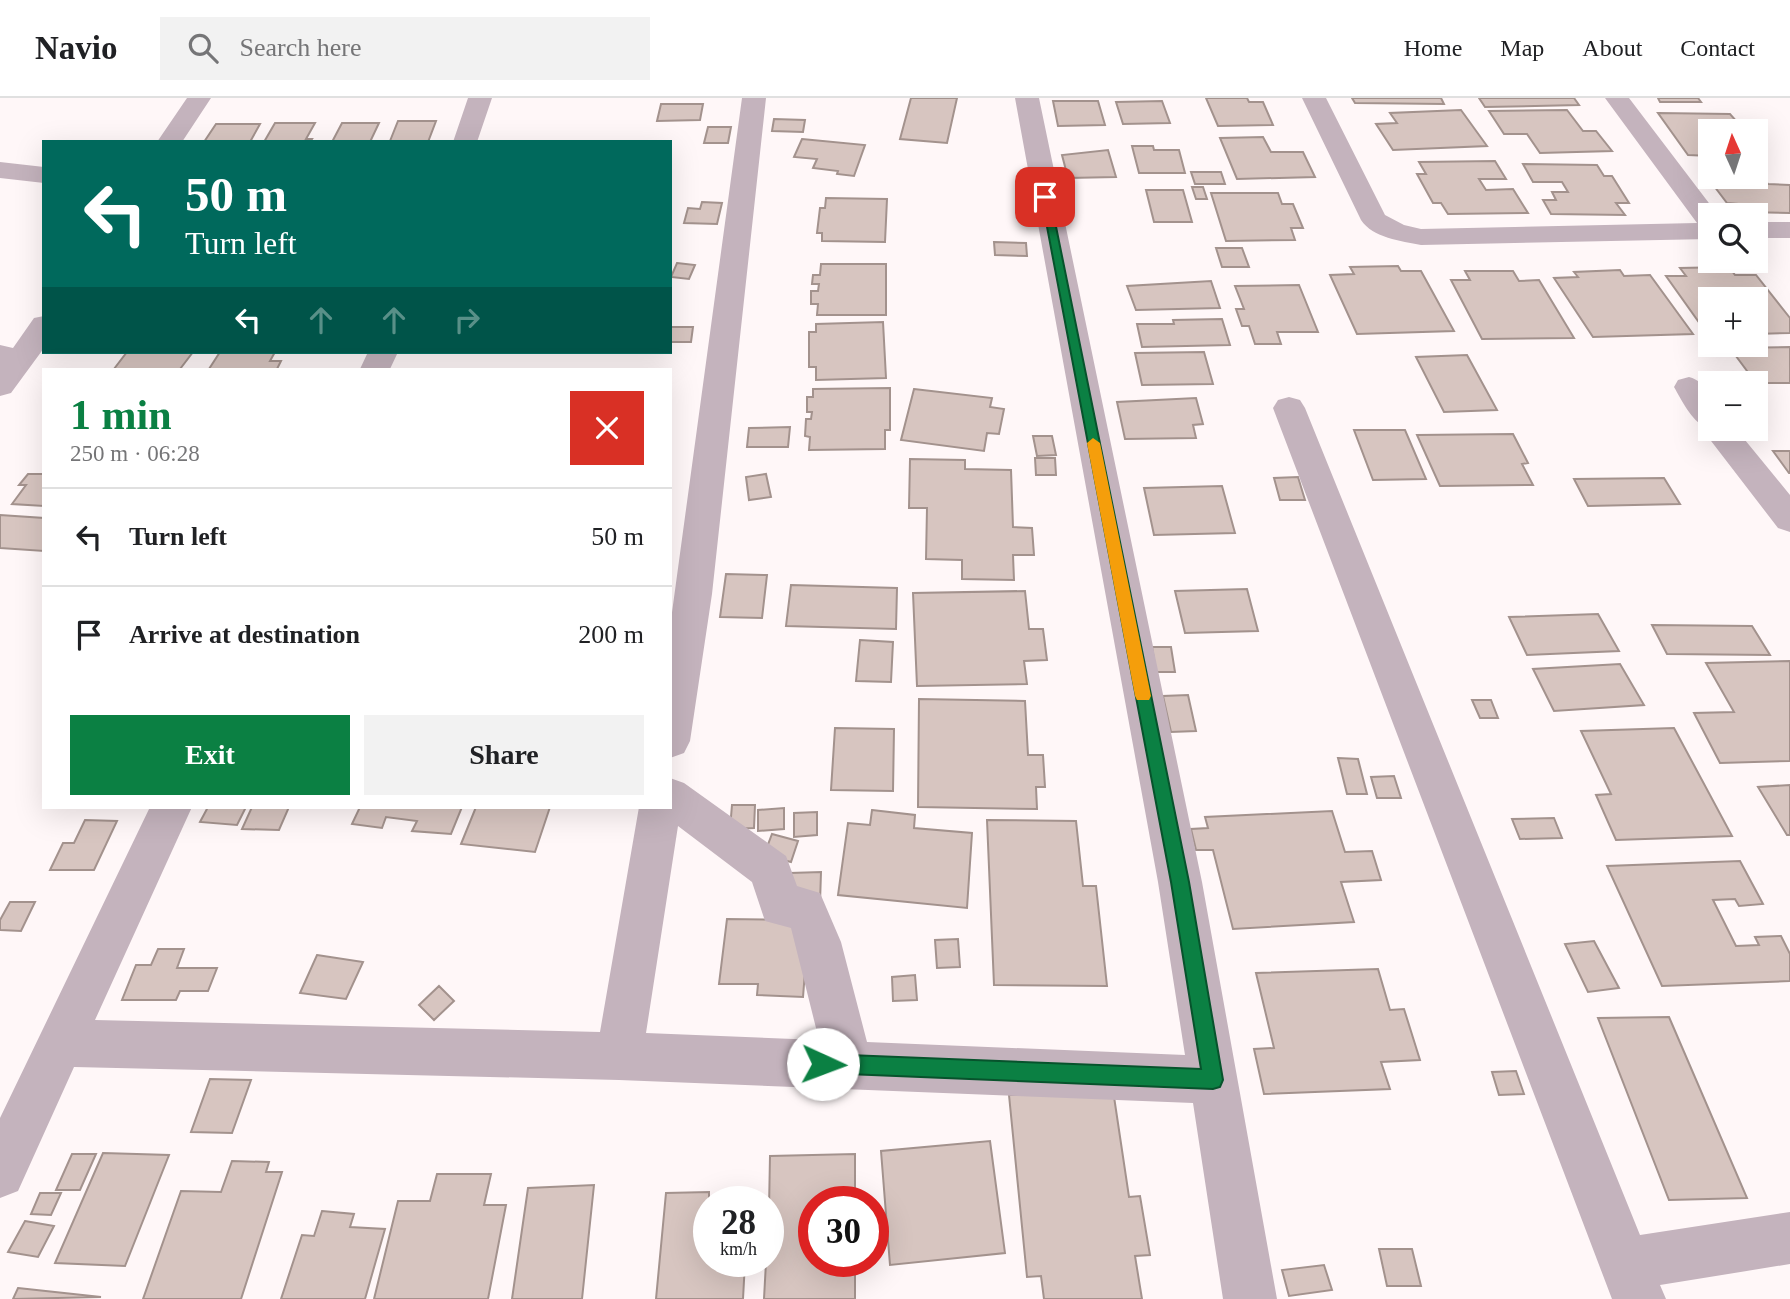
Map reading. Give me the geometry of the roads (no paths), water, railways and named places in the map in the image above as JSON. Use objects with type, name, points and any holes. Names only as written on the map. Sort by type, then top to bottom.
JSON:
[{"type":"street","points":[[170,140],[199,98]]},
{"type":"street","points":[[466,140],[480,98]]},
{"type":"street","points":[[672,729],[694,594],[754,98]]},
{"type":"street","points":[[1027,98],[1180,882],[1250,1299]]},
{"type":"street","points":[[1314,98],[1374,220],[1395,232],[1421,237],[1698,231]]},
{"type":"street","points":[[1616,98],[1698,207]]},
{"type":"street","points":[[0,170],[42,175]]},
{"type":"street","points":[[1768,230],[1790,230]]},
{"type":"street","points":[[0,386],[10,357],[42,327]]},
{"type":"street","points":[[1689,387],[1698,399]]},
{"type":"street","points":[[1289,408],[1632,1281],[1790,1238]]},
{"type":"street","points":[[1728,441],[1790,519]]},
{"type":"street","points":[[672,797],[771,870],[780,906],[805,908],[819,942],[849,1065]]},
{"type":"street","points":[[0,1173],[170,809]]},
{"type":"street","points":[[619,1056],[660,809]]},
{"type":"street","points":[[61,1043],[619,1056],[1213,1080]]}]
